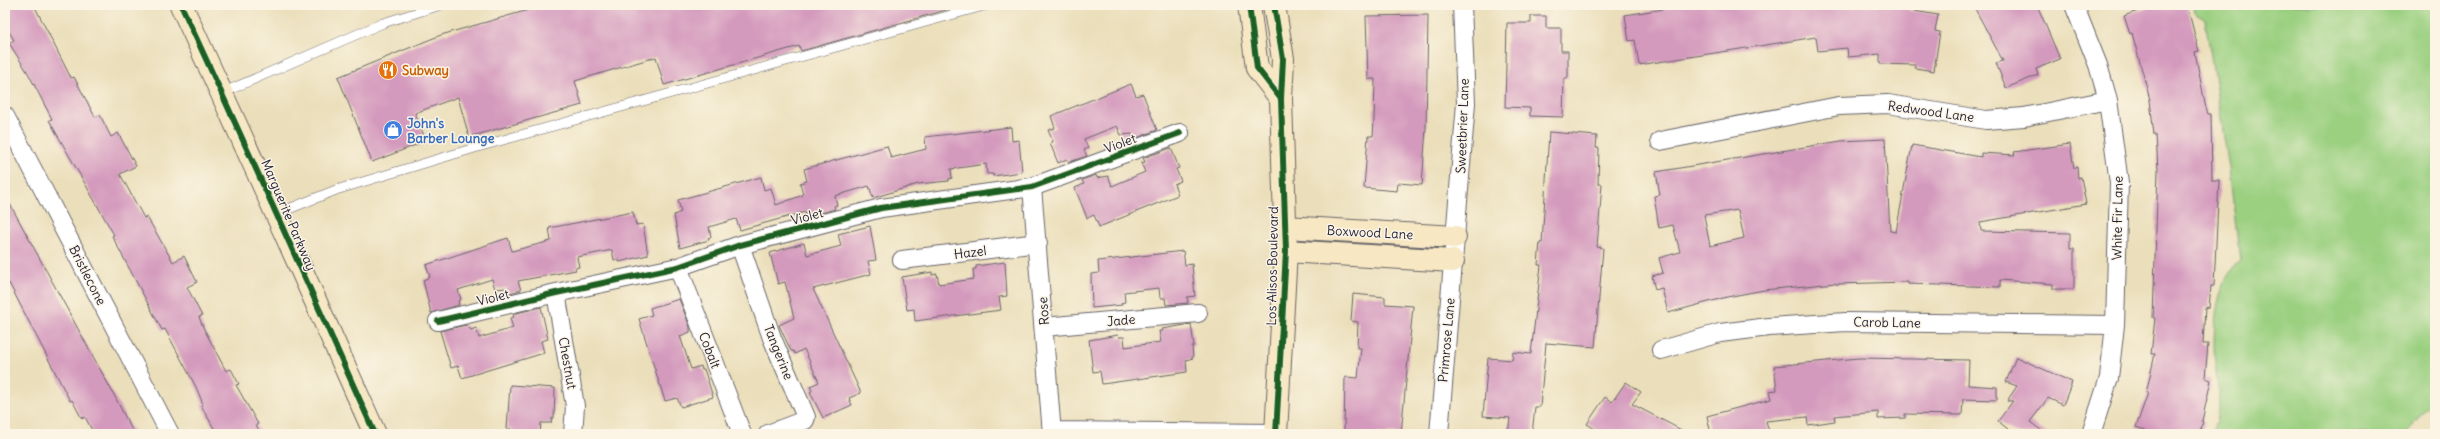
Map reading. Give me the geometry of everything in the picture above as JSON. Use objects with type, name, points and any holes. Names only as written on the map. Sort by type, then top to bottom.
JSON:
[{"type":"main road","name":"Marguerite Parkway","points":[[181,5],[375,434]]},
{"type":"main road","points":[[1249,5],[1257,68],[1281,99]]},
{"type":"main road","name":"Los Alisos Boulevard","points":[[1274,5],[1283,59],[1281,99],[1286,251],[1276,433]]},
{"type":"main road","name":"Boxwood Lane","points":[[1285,228],[1454,248]]},
{"type":"main road","name":"Boxwood Lane","points":[[1286,251],[1454,248]]},
{"type":"street","name":"Sweetbrier Lane","points":[[1454,248],[1466,103],[1462,5]]},
{"type":"street","name":"White Fir Lane","points":[[2074,5],[2098,65],[2108,100],[2120,183],[2115,325],[2110,378],[2091,434]]},
{"type":"street","name":"Redwood Lane","points":[[1660,141],[1839,106],[1888,104],[1986,120],[2024,117],[2108,100]]},
{"type":"street","name":"Bristlecone","points":[[5,116],[170,434]]},
{"type":"street","name":"Violet","points":[[438,322],[556,293],[678,267],[740,245],[881,208],[1032,187],[1180,133]]},
{"type":"street","name":"Rose","points":[[1032,187],[1038,243],[1052,433]]},
{"type":"street","name":"Hazel","points":[[902,260],[1038,243]]},
{"type":"street","name":"Tangerine","points":[[740,245],[772,338],[806,417],[805,420],[768,434]]},
{"type":"street","name":"Primrose Lane","points":[[1438,434],[1454,248]]},
{"type":"street","name":"Cobalt","points":[[678,267],[742,434]]},
{"type":"street","name":"Chestnut","points":[[556,293],[575,406],[574,434]]},
{"type":"street","name":"Jade","points":[[1044,327],[1198,313]]},
{"type":"street","name":"Carob Lane","points":[[1661,350],[1720,333],[1846,322],[2115,325]]},
{"type":"street","points":[[1052,433],[1276,433]]},
{"type":"lane","points":[[222,93],[383,23],[441,5]]},
{"type":"lane","points":[[276,214],[336,190],[478,147],[971,11],[987,5]]},
{"type":"green space","points":[[2194,5],[2435,5],[2435,404],[2423,411],[2407,434],[2211,434],[2217,416],[2219,403],[2214,349],[2216,313],[2225,280],[2240,261],[2229,168],[2205,19],[2195,11]]},
{"type":"building","points":[[5,5],[34,5],[71,78],[74,77],[95,117],[100,115],[111,137],[118,133],[136,166],[120,174],[144,218],[147,217],[173,262],[184,256],[197,282],[187,287],[202,316],[199,317],[203,327],[226,371],[231,369],[239,384],[236,385],[258,424],[256,425],[261,434],[217,434],[201,405],[203,404],[196,387],[165,329],[162,330],[112,236],[114,235],[49,120],[52,119],[28,73],[9,43],[14,40],[5,25]]},
{"type":"building","points":[[546,5],[953,5],[953,8],[801,51],[799,46],[664,85],[656,57],[575,81],[582,105],[469,137],[458,97],[415,113],[426,141],[372,162],[338,77],[441,35]]},
{"type":"building","points":[[1670,5],[1908,5],[1908,10],[1938,15],[1935,31],[1940,32],[1934,71],[1915,68],[1915,65],[1880,64],[1880,54],[1848,57],[1847,48],[1818,51],[1816,37],[1639,65],[1635,40],[1629,41],[1625,15],[1670,8]]},
{"type":"building","points":[[1973,5],[2037,5],[2060,59],[2036,69],[2038,75],[2006,88],[1996,63],[2003,61]]},
{"type":"building","points":[[2154,5],[2187,5],[2199,51],[2195,52],[2205,104],[2208,114],[2211,114],[2212,180],[2219,180],[2214,286],[2211,286],[2209,308],[2205,307],[2203,344],[2208,344],[2205,378],[2211,380],[2202,421],[2204,422],[2199,434],[2156,434],[2136,427],[2148,393],[2146,393],[2155,354],[2151,354],[2155,318],[2153,318],[2158,170],[2156,135],[2154,135],[2150,100],[2132,33],[2130,34],[2124,16]]},
{"type":"building","points":[[1428,15],[1426,128],[1422,185],[1398,183],[1397,191],[1364,188],[1368,136],[1373,136],[1375,79],[1368,79],[1366,16]]},
{"type":"building","points":[[1531,16],[1546,16],[1546,28],[1561,28],[1561,51],[1568,51],[1568,78],[1564,78],[1563,117],[1530,116],[1530,108],[1505,107],[1507,23],[1531,23]]},
{"type":"building","points":[[1131,84],[1136,96],[1143,94],[1157,130],[1134,139],[1132,134],[1121,135],[1117,126],[1084,139],[1088,148],[1084,150],[1087,156],[1069,162],[1067,159],[1058,163],[1050,143],[1053,142],[1048,130],[1055,128],[1051,116]]},
{"type":"building","points":[[1011,127],[1012,141],[1019,140],[1022,172],[993,176],[993,174],[987,174],[986,164],[951,169],[952,178],[949,179],[949,181],[918,184],[873,198],[869,186],[835,196],[837,205],[834,206],[835,209],[806,217],[805,212],[740,230],[736,219],[709,227],[711,237],[708,238],[709,240],[680,248],[674,215],[681,212],[678,200],[761,177],[764,190],[771,188],[776,205],[803,195],[800,183],[807,181],[804,169],[887,146],[891,158],[926,149],[925,137]]},
{"type":"building","points":[[1549,132],[1597,136],[1596,148],[1599,148],[1598,184],[1602,184],[1597,247],[1603,248],[1595,347],[1546,343],[1540,407],[1535,407],[1532,434],[1508,434],[1510,418],[1483,416],[1488,358],[1512,360],[1513,352],[1531,354],[1541,265],[1538,265],[1540,242],[1542,243]]},
{"type":"building","points":[[1885,139],[1890,231],[1896,232],[1912,145],[1981,157],[1981,153],[2015,155],[2014,152],[2070,144],[2074,168],[2077,167],[2078,178],[2081,177],[2086,204],[1980,222],[1981,231],[2070,233],[2070,249],[2074,249],[2074,289],[2053,289],[2053,284],[2000,280],[2000,287],[1908,284],[1908,282],[1835,283],[1764,290],[1727,297],[1668,313],[1662,288],[1655,290],[1652,276],[1663,273],[1659,258],[1680,252],[1673,225],[1659,228],[1654,196],[1660,195],[1656,172],[1841,141]],"holes":[[[1738,210],[1744,238],[1710,246],[1704,215]]]},
{"type":"building","points":[[1171,148],[1179,168],[1176,169],[1181,181],[1174,184],[1178,195],[1099,227],[1094,215],[1087,218],[1075,188],[1084,184],[1082,180],[1096,175],[1097,178],[1108,176],[1112,186],[1145,172],[1141,163],[1145,162],[1143,158]]},
{"type":"building","points":[[5,195],[134,434],[94,434],[85,417],[82,419],[72,400],[70,401],[9,283],[5,286]]},
{"type":"building","points":[[633,212],[636,225],[643,224],[648,255],[619,262],[619,260],[614,260],[612,250],[577,257],[579,267],[575,268],[576,270],[518,281],[521,290],[507,294],[506,288],[495,289],[492,279],[458,290],[461,300],[458,301],[459,305],[431,313],[423,280],[430,277],[426,265],[508,238],[512,251],[551,241],[549,228]]},
{"type":"building","points":[[870,226],[876,260],[868,261],[871,274],[813,289],[861,393],[849,398],[852,405],[823,418],[810,392],[812,391],[810,386],[819,382],[804,349],[795,354],[791,351],[779,325],[794,318],[785,282],[778,284],[770,253],[804,243],[807,255],[841,246],[838,234]]},
{"type":"building","points":[[1183,251],[1185,265],[1192,264],[1195,296],[1187,297],[1188,303],[1166,305],[1165,298],[1160,298],[1159,288],[1124,292],[1125,302],[1121,303],[1122,305],[1092,308],[1091,274],[1099,273],[1098,261]]},
{"type":"building","points":[[1005,262],[1007,296],[999,297],[1001,310],[915,321],[914,309],[907,310],[902,277],[932,272],[932,275],[937,274],[939,284],[974,279],[973,269],[976,269],[976,266]]},
{"type":"building","points":[[1353,294],[1385,297],[1385,304],[1413,306],[1401,434],[1344,433],[1345,377],[1358,378],[1361,348],[1357,348],[1358,322],[1351,321]]},
{"type":"building","points":[[679,299],[690,327],[690,332],[680,336],[691,369],[701,366],[702,370],[704,369],[713,397],[681,407],[677,398],[665,401],[639,319],[652,315],[650,308]]},
{"type":"building","points":[[541,307],[548,339],[541,341],[544,353],[462,378],[458,366],[451,368],[440,331],[466,325],[471,330],[476,328],[479,338],[513,328],[510,318],[514,317],[513,314]]},
{"type":"building","points":[[1191,324],[1194,346],[1192,346],[1193,358],[1186,360],[1187,372],[1102,384],[1100,371],[1093,372],[1089,340],[1118,335],[1119,337],[1124,337],[1125,347],[1161,342],[1159,331],[1163,331],[1162,329]]},
{"type":"building","points":[[2016,357],[2072,382],[2063,405],[2048,398],[2030,422],[2046,434],[2014,434],[1998,421],[2013,401],[2007,401],[2017,386],[2006,382]]},
{"type":"building","points":[[1859,358],[1969,360],[1968,385],[1997,387],[1997,400],[1963,399],[1962,415],[1905,414],[1905,418],[1878,419],[1878,412],[1834,416],[1835,421],[1808,425],[1807,417],[1766,421],[1770,434],[1711,434],[1707,416],[1771,399],[1769,391],[1777,390],[1774,366]]},
{"type":"building","points":[[1626,382],[1641,392],[1632,404],[1689,434],[1603,434],[1587,424],[1605,397],[1612,402]]},
{"type":"building","points":[[510,385],[555,388],[554,418],[552,418],[551,423],[541,423],[540,434],[511,434],[511,429],[507,429]]},
{"type":"cycle path","points":[[181,5],[255,165],[375,434]]},
{"type":"cycle path","points":[[1249,5],[1257,68],[1281,99]]},
{"type":"cycle path","points":[[1274,5],[1283,59],[1281,99],[1286,251],[1276,434]]},
{"type":"cycle path","points":[[438,321],[556,293],[678,267],[740,245],[881,208],[1032,187],[1180,133]]},
{"type":"place","name":"Subway","points":[[388,70]]},
{"type":"place","name":"John's Barber Lounge","points":[[393,130]]}]
